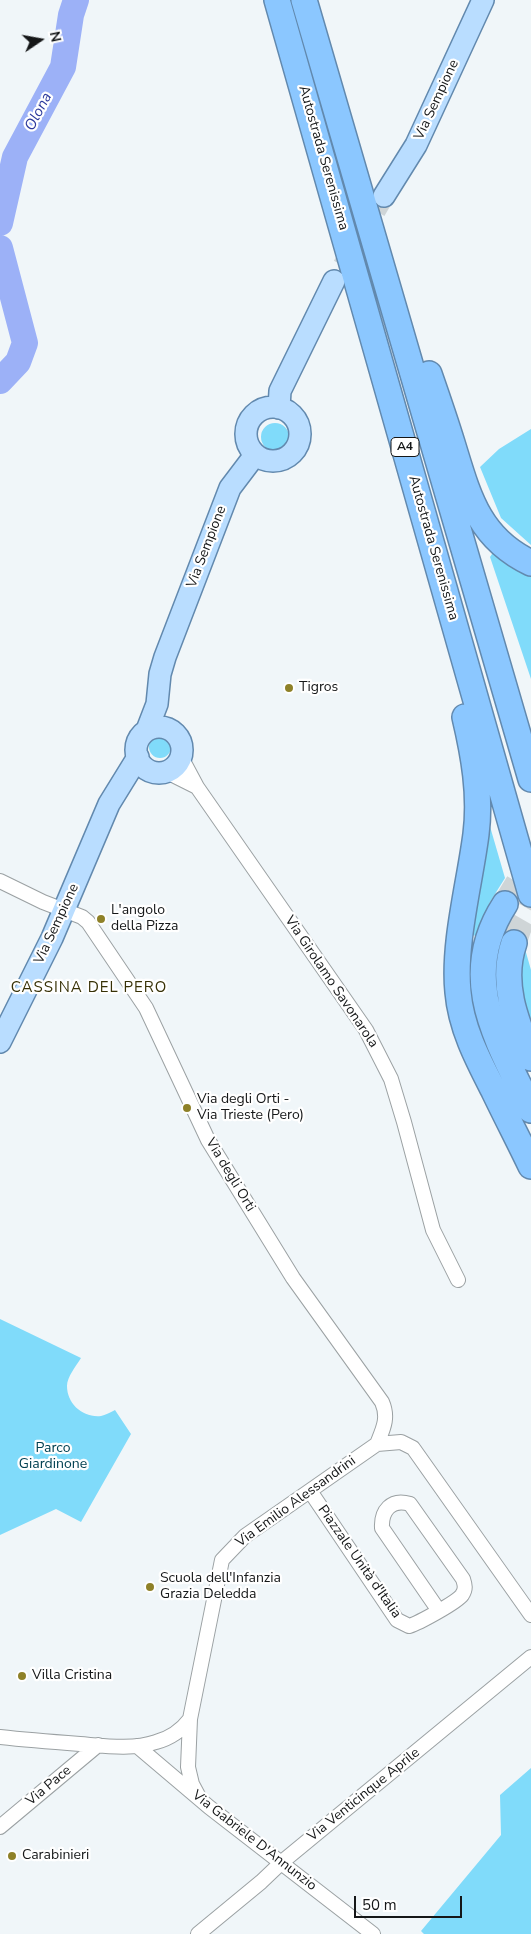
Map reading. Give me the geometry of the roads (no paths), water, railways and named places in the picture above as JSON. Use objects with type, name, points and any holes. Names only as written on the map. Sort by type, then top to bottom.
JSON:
[{"type":"highway","name":"Autostrada Serenissima","points":[[277,0],[531,894]]},
{"type":"highway","name":"Autostrada Serenissima","points":[[304,0],[531,779]]},
{"type":"highway","points":[[358,183],[443,411],[465,487],[475,510],[484,525],[503,546],[531,563]]},
{"type":"highway","name":"A4","points":[[392,401],[415,535],[468,733],[477,782],[476,832],[457,970],[460,1010],[473,1050],[531,1166]]},
{"type":"highway","points":[[521,743],[531,770]]},
{"type":"highway","points":[[505,904],[496,917],[486,947],[483,992],[494,1034],[531,1110]]},
{"type":"highway","points":[[514,943],[510,957],[508,977],[511,1001],[531,1058]]},
{"type":"main road","name":"Via Sempione","points":[[384,196],[416,145],[483,0]]},
{"type":"main road","points":[[279,408],[280,390],[334,281]]},
{"type":"main road","points":[[279,408],[286,411],[297,423],[299,439],[292,453],[278,461],[262,459],[255,454],[247,441],[246,433],[250,418],[263,409],[279,408]]},
{"type":"main road","name":"Via Sempione","points":[[147,730],[157,704],[160,674],[165,656],[230,488],[255,454]]},
{"type":"main road","points":[[160,674],[174,732],[182,743],[167,767],[141,764],[138,757],[138,742],[147,730],[161,727],[174,732]]},
{"type":"main road","name":"Via Sempione","points":[[0,1042],[52,938],[109,804],[138,757]]},
{"type":"main road","name":"Via Sempione","points":[[109,804],[134,782],[167,767]]},
{"type":"street","name":"Via Girolamo Savonarola","points":[[167,767],[197,787],[366,1030],[391,1079],[433,1230],[458,1280]]},
{"type":"street","name":"Via Girolamo Savonarola","points":[[167,767],[197,787]]},
{"type":"street","name":"Via degli Orti","points":[[0,881],[82,917],[88,922],[152,1020],[208,1140],[293,1278],[382,1402],[385,1409],[386,1422],[376,1444]]},
{"type":"street","points":[[376,1444],[401,1442],[413,1448],[531,1616]]},
{"type":"street","name":"Via Emilio Alessandrini","points":[[200,1799],[192,1784],[188,1767],[190,1719],[222,1560],[245,1536],[376,1444]]},
{"type":"street","name":"Piazzale Unità d'Italia","points":[[310,1491],[397,1620],[409,1626],[416,1624],[459,1598],[465,1587],[463,1579],[410,1504],[397,1503],[390,1506],[383,1513],[381,1520],[385,1535],[439,1610]]},
{"type":"street","name":"Via Venticinque Aprile","points":[[198,1934],[261,1882],[282,1862],[531,1658]]},
{"type":"street","points":[[0,1737],[98,1745],[137,1746],[155,1743],[169,1737],[182,1730],[190,1719]]},
{"type":"street","name":"Via Pace","points":[[0,1828],[98,1745]]},
{"type":"street","name":"Via Gabriele D'Annunzio","points":[[137,1746],[200,1799],[373,1934]]},
{"type":"waterway","name":"Olona","points":[[0,223],[15,157],[63,67],[71,15],[76,0]]},
{"type":"waterway","name":"Olona","points":[[0,248],[25,343],[18,362],[0,381]]},
{"type":"tunnel","points":[[343,266],[384,196]]},
{"type":"tunnel","points":[[505,904],[531,861]]},
{"type":"tunnel","points":[[514,943],[519,928],[531,907]]},
{"type":"place","name":"Tigros","points":[[289,688]]},
{"type":"place","name":"L'angolo della Pizza","points":[[101,919]]},
{"type":"place","name":"Via degli Orti - Via Trieste (Pero)","points":[[187,1108]]},
{"type":"place","name":"Scuola dell'Infanzia Grazia Deledda","points":[[150,1587]]},
{"type":"place","name":"Villa Cristina","points":[[22,1676]]},
{"type":"place","name":"Carabinieri","points":[[12,1856]]},
{"type":"district","name":"CASSINA DEL PERO","points":[[89,988]]},
{"type":"park label","name":"Parco Giardinone","points":[[53,1458]]}]
